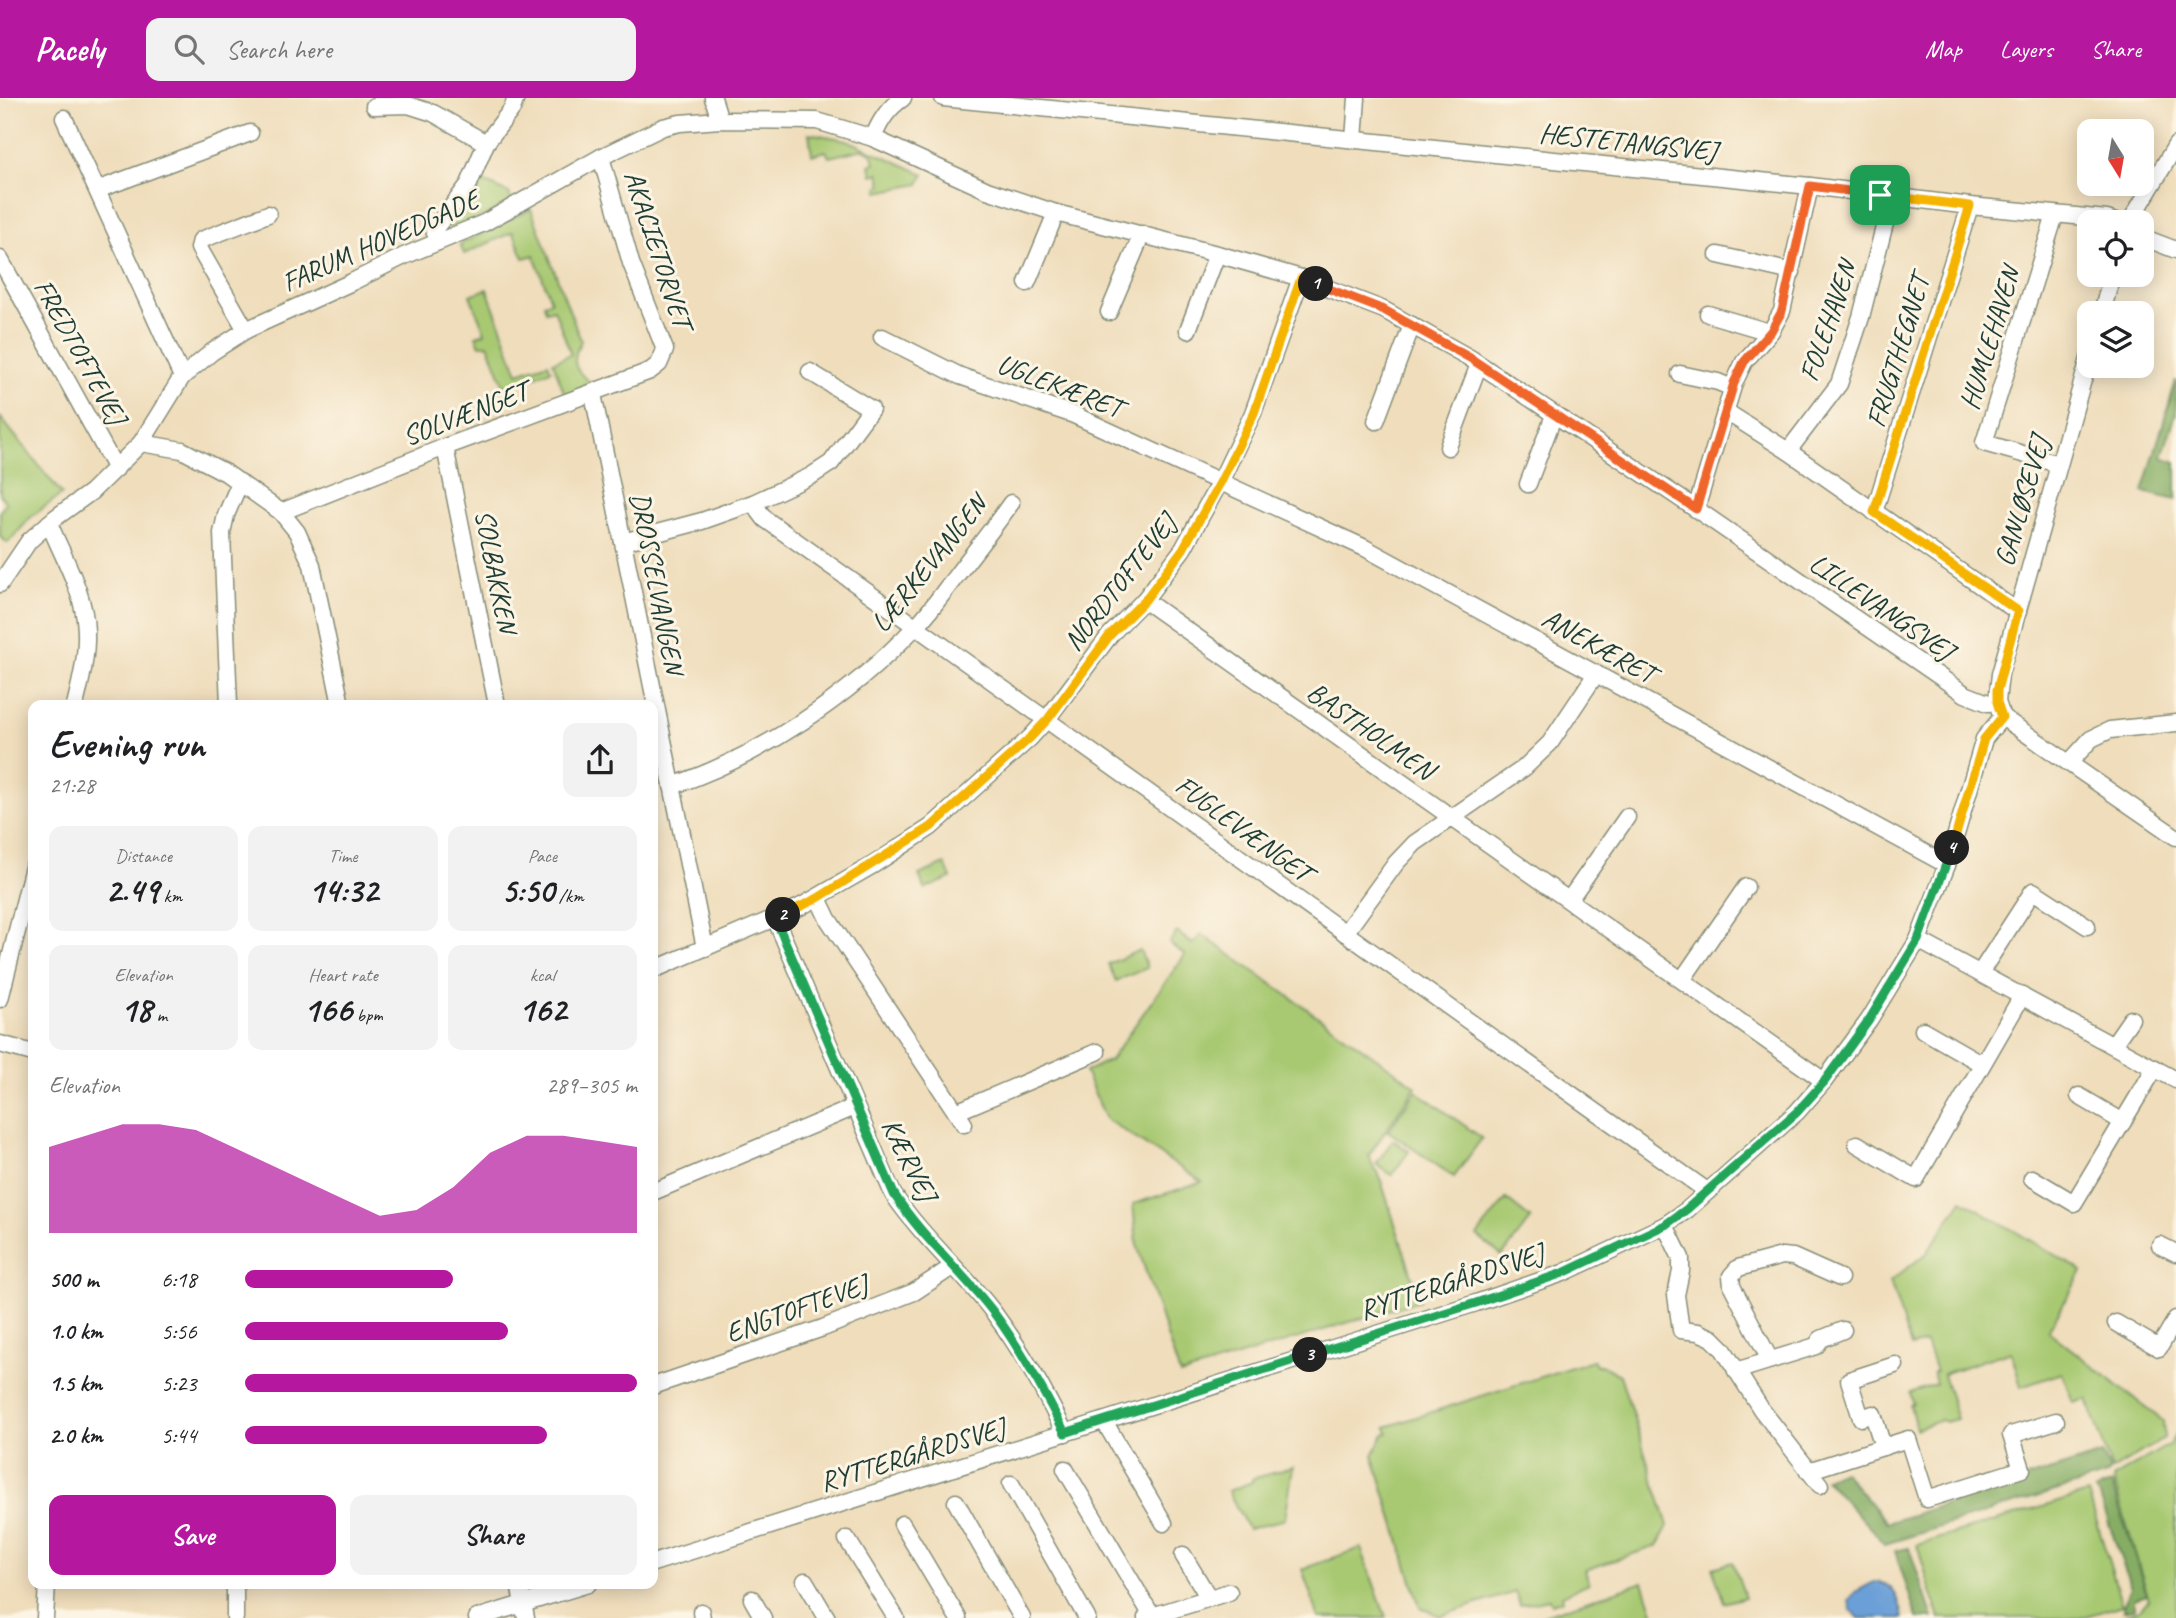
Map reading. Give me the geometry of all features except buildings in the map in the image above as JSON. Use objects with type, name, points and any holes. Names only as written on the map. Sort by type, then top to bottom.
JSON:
[{"type":"street","points":[[713,98],[720,120]]},
{"type":"street","points":[[873,138],[890,109],[903,98]]},
{"type":"street","name":"HESTETANGSVEJ","points":[[943,98],[1810,186],[2077,217]]},
{"type":"street","points":[[1093,115],[1095,98]]},
{"type":"street","points":[[1354,140],[1357,98]]},
{"type":"street","points":[[438,242],[434,230],[469,184],[486,143],[512,109],[516,99]]},
{"type":"street","points":[[374,106],[408,104],[433,113],[486,143]]},
{"type":"street","points":[[64,118],[182,377]]},
{"type":"street","name":"FARUM HOVEDGADE","points":[[0,584],[29,541],[91,492],[141,443],[182,377],[212,352],[246,330],[484,223],[601,157],[663,127],[720,120],[817,121],[873,138]]},
{"type":"street","points":[[97,190],[250,133]]},
{"type":"street","name":"LILLEVANGSVEJ","points":[[873,138],[987,190],[1056,213],[1301,278],[1384,310],[1412,325],[1479,364],[1965,694],[1999,709],[2069,763],[2176,837]]},
{"type":"street","points":[[2137,210],[2176,145]]},
{"type":"street","name":"AKACIETORVET","points":[[601,157],[631,263],[665,350],[663,359]]},
{"type":"street","points":[[1696,509],[1732,388],[1744,362],[1769,332],[1782,311],[1810,186]]},
{"type":"street","name":"FOLEHAVEN","points":[[1788,452],[1839,384],[1861,317],[1892,196]]},
{"type":"street","name":"FRUGTHEGNET","points":[[1874,512],[1970,206]]},
{"type":"street","points":[[1027,283],[1056,213]]},
{"type":"street","points":[[246,330],[199,248],[201,240],[268,214]]},
{"type":"street","name":"HUMLEHAVEN","points":[[2055,215],[1984,443],[2058,464]]},
{"type":"street","points":[[1109,312],[1142,234]]},
{"type":"street","points":[[2154,242],[2176,250]]},
{"type":"street","points":[[1188,330],[1217,254]]},
{"type":"street","points":[[1718,255],[1792,272]]},
{"type":"street","name":"FREDTOFTEVEJ","points":[[0,259],[116,469]]},
{"type":"street","name":"NORDTOFTEVEJ","points":[[658,968],[818,898],[931,827],[1048,719],[1110,635],[1144,600],[1183,549],[1221,481],[1254,413],[1301,278]]},
{"type":"street","points":[[1708,314],[1769,332]]},
{"type":"street","points":[[1376,421],[1412,325]]},
{"type":"street","name":"UGLEKÆRET","points":[[882,337],[960,376],[1074,415],[1221,481]]},
{"type":"street","name":"SOLVÆNGET","points":[[281,512],[445,447],[593,394],[650,371],[663,359]]},
{"type":"street","points":[[1448,447],[1479,364]]},
{"type":"street","points":[[623,542],[702,521],[753,503],[811,476],[831,463],[871,409],[810,372]]},
{"type":"street","points":[[1680,374],[1718,382],[1732,388]]},
{"type":"street","name":"GANLØSEVEJ","points":[[1999,709],[2000,674],[2083,378]]},
{"type":"street","name":"DROSSELVANGEN","points":[[593,394],[655,700]]},
{"type":"street","points":[[1725,411],[2018,611]]},
{"type":"street","points":[[1528,484],[1554,415]]},
{"type":"street","points":[[141,443],[182,450],[233,478],[281,512],[297,532],[312,565],[340,700]]},
{"type":"street","name":"SOLBAKKEN","points":[[445,447],[496,700]]},
{"type":"street","points":[[229,700],[222,533],[233,478]]},
{"type":"street","name":"ANEKÆRET","points":[[1221,481],[1365,548],[1947,865]]},
{"type":"street","name":"FUGLEVÆNGET","points":[[753,503],[765,519],[918,625],[1707,1191]]},
{"type":"street","name":"LÆRKEVANGEN","points":[[672,786],[706,774],[767,744],[867,674],[918,625],[1011,503]]},
{"type":"street","points":[[49,523],[74,581],[86,629],[85,660],[76,700]]},
{"type":"street","name":"BASTHOLMEN","points":[[1144,600],[1824,1082]]},
{"type":"street","points":[[1345,933],[1395,863],[1415,843],[1524,768],[1550,743],[1596,674]]},
{"type":"street","name":"RYTTERGÅRDSVEJ","points":[[658,1561],[1476,1303],[1556,1275],[1614,1251],[1665,1225],[1771,1137],[1824,1082],[1878,1007],[1918,940],[1947,865],[1984,739],[1999,709]]},
{"type":"street","name":"DROSSELVANGEN","points":[[658,716],[705,948]]},
{"type":"street","points":[[2069,763],[2091,739],[2110,730],[2176,723]]},
{"type":"street","points":[[1569,900],[1627,817]]},
{"type":"street","points":[[0,999],[28,887]]},
{"type":"street","points":[[1682,980],[1746,887]]},
{"type":"street","points":[[1980,973],[2033,891],[2087,926]]},
{"type":"street","points":[[818,898],[828,919],[960,1118],[1097,1052]]},
{"type":"street","name":"KÆRVEJ","points":[[775,918],[894,1194],[912,1222],[994,1313],[1051,1404],[1065,1433]]},
{"type":"street","points":[[1918,940],[2176,1080]]},
{"type":"street","points":[[1857,1144],[1916,1179],[2022,996]]},
{"type":"street","points":[[2113,1045],[2131,1019]]},
{"type":"street","points":[[1923,1030],[1982,1065]]},
{"type":"street","points":[[0,1044],[28,1052]]},
{"type":"street","points":[[2032,1178],[2074,1203],[2155,1068]]},
{"type":"street","points":[[2079,1096],[2123,1122]]},
{"type":"street","points":[[658,1190],[855,1107]]},
{"type":"street","points":[[1665,1225],[1681,1258],[1676,1295],[1681,1330],[1698,1332],[1713,1338],[1723,1349],[1761,1409],[1820,1485]]},
{"type":"street","points":[[2160,1245],[2176,1253]]},
{"type":"street","points":[[1770,1360],[1732,1286],[1731,1276],[1738,1268],[1782,1256],[1793,1257],[1840,1278]]},
{"type":"street","name":"ENGTOFTEVEJ","points":[[658,1384],[822,1328],[914,1292],[952,1267]]},
{"type":"street","points":[[2116,1323],[2159,1348],[2176,1319]]},
{"type":"street","points":[[1736,1370],[1816,1346],[1821,1339],[1843,1330]]},
{"type":"street","points":[[1883,1447],[1873,1415],[1861,1418],[1849,1380],[1895,1365]]},
{"type":"street","points":[[1104,1421],[1164,1523]]},
{"type":"street","points":[[1808,1471],[1908,1439],[1927,1499],[2022,1469],[2011,1435],[2056,1421]]},
{"type":"street","points":[[1065,1469],[1149,1617],[1229,1592]]},
{"type":"street","points":[[1011,1484],[1087,1618]]},
{"type":"street","points":[[956,1502],[1022,1618]]},
{"type":"street","points":[[902,1524],[958,1618]]},
{"type":"street","points":[[847,1539],[896,1618]]},
{"type":"street","points":[[1183,1555],[1209,1598]]},
{"type":"street","points":[[805,1581],[827,1618]]},
{"type":"street","points":[[45,1618],[47,1589]]},
{"type":"street","points":[[235,1589],[235,1618]]},
{"type":"street","points":[[520,1589],[525,1611]]},
{"type":"street","points":[[477,1618],[525,1611],[576,1589]]},
{"type":"street","points":[[752,1599],[762,1618]]},
{"type":"green space","points":[[809,133],[847,140],[924,174],[919,184],[878,192],[878,187],[882,186],[879,173],[872,175],[870,165],[875,163],[873,155],[864,149],[829,157],[826,151],[812,155]]},
{"type":"green space","points":[[479,180],[509,193],[512,202],[460,228],[448,227],[445,223]]},
{"type":"green space","points":[[531,209],[581,341],[575,360],[576,366],[593,384],[565,395],[553,362],[571,354],[554,309],[546,311],[544,304],[551,301],[534,255],[524,258],[513,232],[464,254],[460,244]]},
{"type":"green space","points":[[487,289],[518,373],[548,363],[551,370],[505,388],[488,344],[480,345],[476,336],[485,333],[470,295]]},
{"type":"green space","points":[[2176,380],[2176,413],[2162,457],[2176,462],[2176,500],[2143,492]]},
{"type":"green space","points":[[0,417],[62,494],[31,517],[8,543],[0,537],[0,511],[6,503],[0,494]]},
{"type":"green space","points":[[945,864],[951,878],[925,889],[919,875]]},
{"type":"green space","points":[[1177,932],[1193,944],[1201,934],[1416,1086],[1369,1155],[1374,1170],[1378,1172],[1420,1300],[1180,1375],[1137,1245],[1133,1204],[1202,1182],[1106,1119],[1085,1072],[1110,1060],[1185,955],[1169,943]]},
{"type":"green space","points":[[1140,950],[1147,968],[1116,981],[1108,964]]},
{"type":"green space","points":[[1416,1091],[1482,1138],[1454,1177],[1388,1131]]},
{"type":"green space","points":[[1393,1140],[1409,1151],[1392,1175],[1376,1164]]},
{"type":"green space","points":[[1506,1199],[1531,1219],[1502,1256],[1477,1236]]},
{"type":"green space","points":[[1962,1200],[2082,1271],[2048,1331],[2163,1421],[2164,1438],[2112,1470],[2087,1399],[2073,1403],[2062,1373],[2021,1387],[2011,1351],[1943,1374],[1957,1419],[1945,1422],[1941,1420],[1916,1429],[1910,1393],[1936,1384],[1933,1372],[1936,1371],[1926,1343],[1911,1347],[1890,1281],[1927,1253]]},
{"type":"green space","points":[[1593,1360],[1596,1366],[1601,1365],[1620,1375],[1668,1526],[1657,1546],[1585,1570],[1589,1583],[1562,1595],[1563,1600],[1551,1604],[1549,1599],[1520,1605],[1515,1592],[1440,1616],[1420,1607],[1373,1455],[1384,1434],[1388,1433],[1386,1427]]},
{"type":"green space","points":[[2176,1433],[2176,1618],[2124,1618],[2123,1616],[2139,1610],[2149,1600],[2113,1478],[2170,1444]]},
{"type":"green space","points":[[2102,1454],[2110,1470],[2107,1475],[1885,1544],[1825,1479],[1843,1471],[1887,1523]]},
{"type":"green space","points":[[1293,1467],[1285,1519],[1248,1529],[1228,1491],[1252,1482],[1252,1479]]},
{"type":"green space","points":[[2112,1484],[2147,1595],[2134,1599],[2134,1609],[2123,1611],[2131,1588],[2100,1497],[2095,1491]]},
{"type":"green space","points":[[2088,1493],[2122,1605],[2080,1618],[1939,1618],[1917,1545]]},
{"type":"green space","points":[[1361,1548],[1386,1618],[1319,1618],[1302,1569]]},
{"type":"green space","points":[[1909,1548],[1933,1618],[1917,1618],[1895,1551]]},
{"type":"green space","points":[[1733,1562],[1745,1597],[1724,1603],[1713,1568]]},
{"type":"green space","points":[[1643,1582],[1655,1618],[1535,1618]]},
{"type":"water","points":[[1874,1582],[1891,1588],[1898,1599],[1903,1618],[1859,1618],[1851,1610],[1849,1601],[1855,1592]]},
{"type":"route","points":[[1810,186],[1880,195],[1970,206],[1874,512],[2018,611],[1997,690],[1997,702],[2002,717],[1984,739],[1947,865],[1918,940],[1878,1007],[1824,1082],[1797,1112],[1687,1209],[1665,1225],[1563,1273],[1065,1433],[1051,1404],[994,1313],[912,1222],[894,1194],[775,918],[818,898],[931,827],[1048,719],[1110,635],[1145,600],[1183,549],[1221,481],[1254,413],[1301,278],[1384,310],[1470,358],[1696,509],[1734,383],[1744,362],[1771,331],[1782,311],[1810,186]]}]
